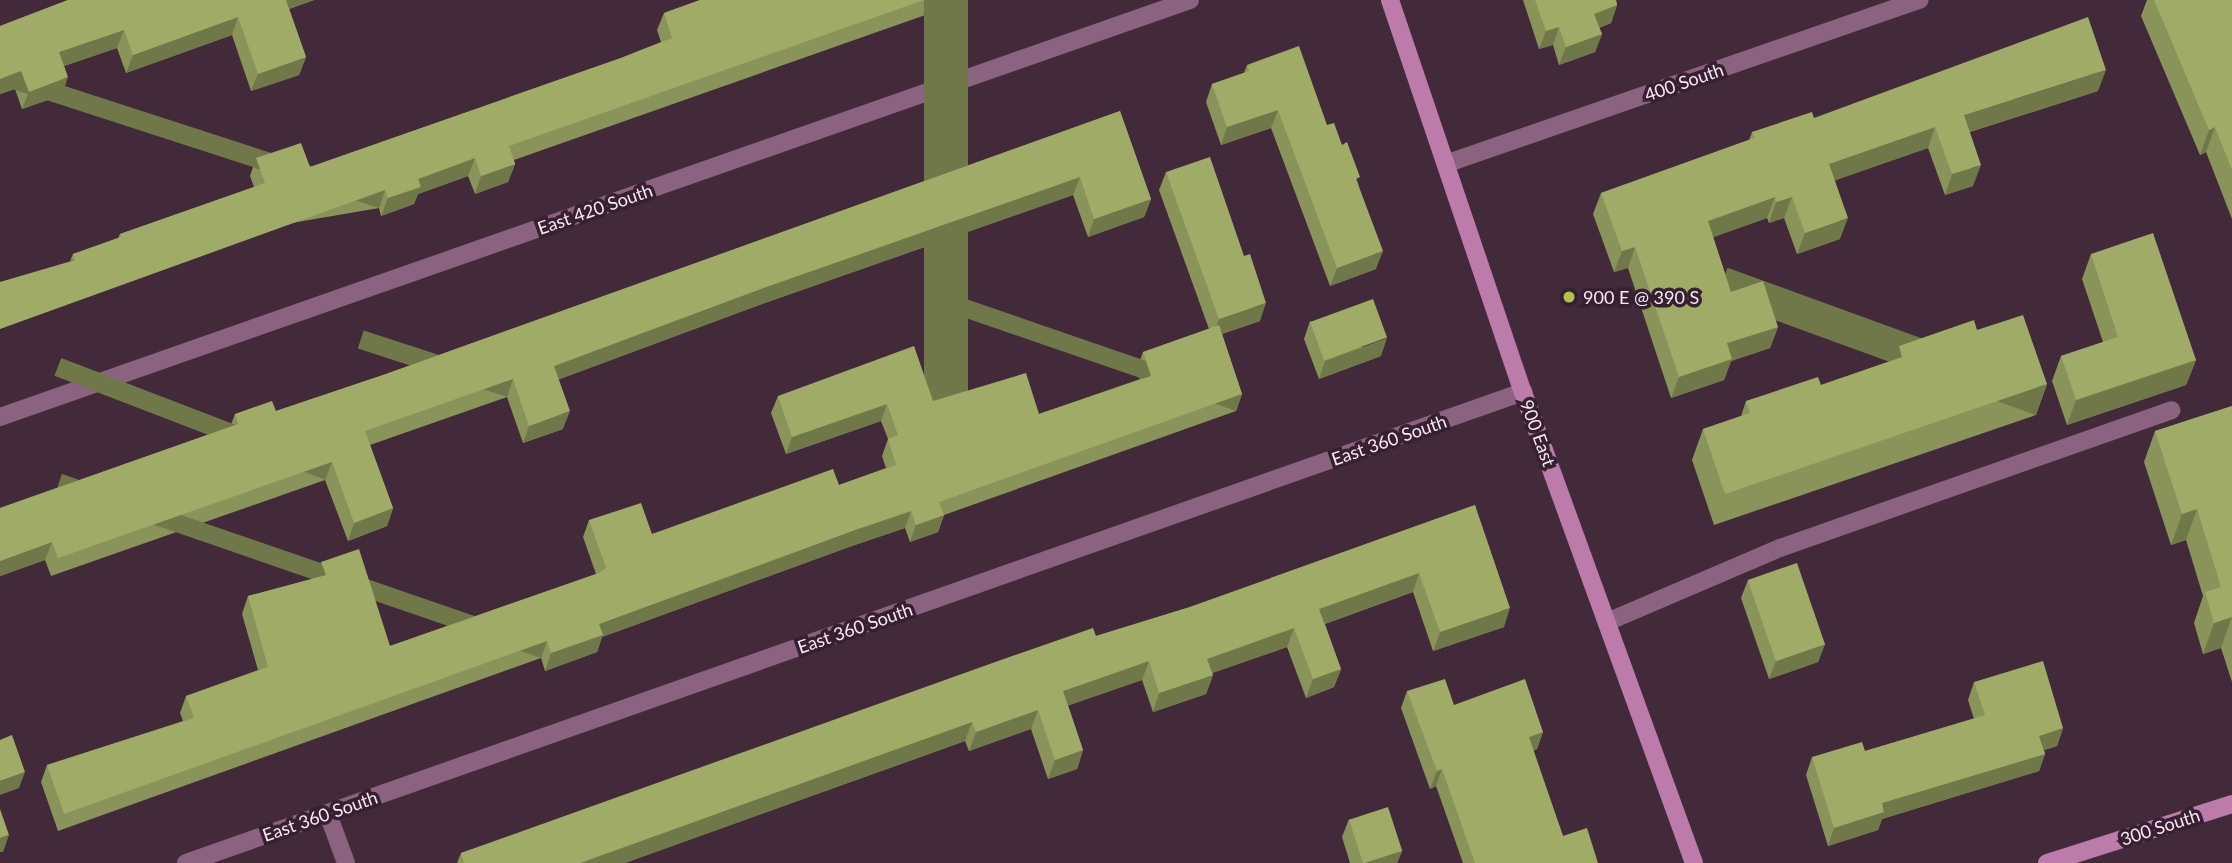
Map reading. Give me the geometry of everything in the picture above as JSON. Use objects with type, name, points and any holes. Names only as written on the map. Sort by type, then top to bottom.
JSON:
[{"type":"main road","name":"900 East","points":[[1390,0],[1448,163],[1523,392],[1694,863]]},
{"type":"main road","name":"300 South","points":[[2047,863],[2232,804]]},
{"type":"street","name":"East 420 South","points":[[0,417],[1190,0]]},
{"type":"street","name":"400 South","points":[[1448,163],[1920,0]]},
{"type":"street","name":"East 360 South","points":[[186,863],[1523,392]]},
{"type":"street","points":[[1607,622],[1780,548],[2171,410]]},
{"type":"street","points":[[328,814],[346,863]]},
{"type":"building","points":[[68,0],[286,0],[306,57],[258,74],[238,17],[133,55],[124,30],[59,52],[68,77],[29,92],[21,71],[0,79],[0,26]]},
{"type":"building","points":[[700,0],[924,0],[509,146],[515,164],[481,176],[475,158],[418,179],[421,187],[388,198],[385,190],[0,329],[0,282],[75,260],[73,254],[121,237],[120,234],[265,183],[256,158],[301,143],[310,167],[621,58],[672,38],[664,13]]},
{"type":"building","points":[[1535,0],[1616,0],[1617,5],[1594,14],[1602,34],[1566,47],[1559,27],[1546,31]]},
{"type":"building","points":[[2154,0],[2232,0],[2232,170],[2215,127],[2209,130]]},
{"type":"building","points":[[2088,17],[2106,70],[1964,115],[1981,165],[1952,174],[1935,127],[1829,164],[1848,218],[1805,233],[1792,197],[1776,202],[1775,197],[1708,221],[1731,292],[1763,281],[1778,327],[1727,343],[1732,359],[1679,377],[1635,247],[1622,251],[1601,193],[1754,138],[1752,132],[1812,112],[1814,118]]},
{"type":"building","points":[[1299,46],[1327,125],[1334,123],[1342,145],[1347,142],[1360,177],[1356,179],[1383,251],[1337,268],[1278,110],[1227,127],[1212,84],[1249,71],[1247,65]]},
{"type":"building","points":[[1120,111],[1151,199],[1094,219],[1080,177],[769,286],[554,366],[570,411],[529,426],[513,379],[365,431],[393,508],[354,523],[332,462],[58,558],[52,542],[0,561],[0,508],[238,424],[235,414],[272,401],[276,411],[386,374]]},
{"type":"building","points":[[1210,157],[1244,256],[1250,254],[1266,303],[1219,319],[1166,172]]},
{"type":"building","points":[[2153,233],[2196,360],[2076,400],[2061,356],[2118,337],[2091,254]]},
{"type":"building","points":[[1373,299],[1387,338],[1324,360],[1310,322]]},
{"type":"building","points":[[2023,315],[2047,384],[1725,494],[1703,429],[1750,413],[1746,401],[1818,377],[1821,385],[1902,357],[1899,346],[1974,320],[1977,330]]},
{"type":"building","points":[[1219,325],[1242,394],[939,502],[944,515],[916,525],[911,511],[599,624],[603,635],[551,653],[547,641],[64,814],[47,765],[194,718],[186,696],[268,667],[248,596],[326,575],[321,562],[359,549],[390,646],[599,573],[606,568],[589,520],[641,503],[652,534],[833,469],[839,485],[896,465],[888,439],[898,435],[887,404],[792,437],[778,396],[914,346],[933,401],[1026,373],[1039,414],[1151,376],[1143,352]]},
{"type":"building","points":[[2232,406],[2232,617],[2214,623],[2205,592],[2221,587],[2197,509],[2182,514],[2155,431]]},
{"type":"building","points":[[1475,505],[1510,608],[1440,632],[1419,573],[1319,609],[1341,669],[1313,679],[1294,628],[1207,659],[1213,675],[1159,693],[1149,661],[1063,691],[1083,750],[1055,760],[1038,710],[976,732],[972,722],[580,863],[464,863],[461,853],[998,661],[1093,628],[1096,636],[1190,607]]},
{"type":"building","points":[[1797,563],[1825,644],[1776,661],[1748,580]]},
{"type":"building","points":[[2043,661],[2063,728],[2039,736],[2045,754],[1882,803],[1884,812],[1834,828],[1812,757],[1862,742],[1865,751],[1985,715],[1974,682]]},
{"type":"building","points":[[1445,679],[1454,705],[1525,679],[1543,732],[1529,737],[1563,836],[1587,828],[1598,863],[1475,863],[1442,769],[1437,771],[1407,691]]},
{"type":"building","points":[[12,735],[25,772],[0,781],[0,740]]},
{"type":"building","points":[[1388,807],[1402,851],[1363,863],[1349,820]]},
{"type":"building","points":[[0,809],[9,835],[0,838]]},
{"type":"place","name":"900 E @ 390 S","points":[[1569,297]]}]
